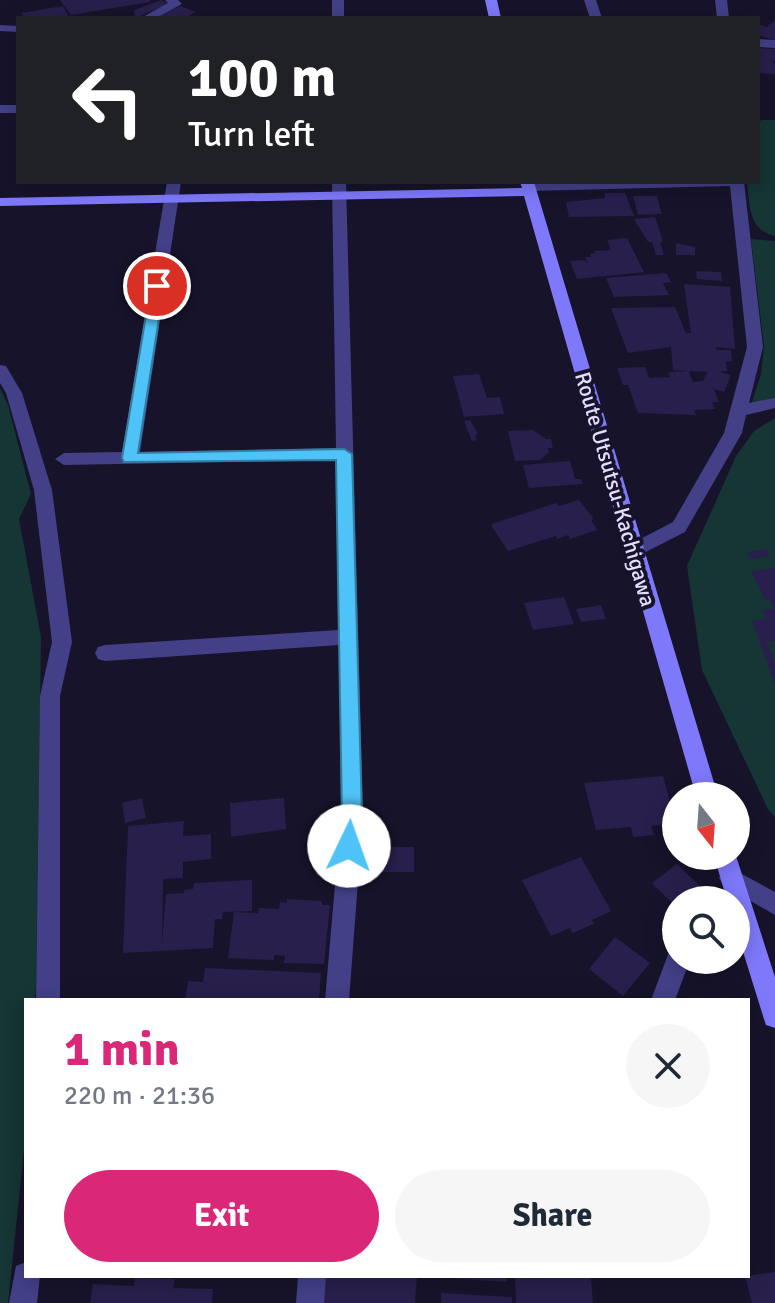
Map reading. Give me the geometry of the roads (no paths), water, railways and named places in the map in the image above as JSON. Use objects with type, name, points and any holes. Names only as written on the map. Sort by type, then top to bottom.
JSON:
[{"type":"main road","points":[[0,202],[171,199],[339,189],[528,187]]},
{"type":"main road","name":"Route Utsutsu-Kachigawa","points":[[528,187],[703,782]]},
{"type":"main road","points":[[750,946],[775,1016]]},
{"type":"street","points":[[151,16],[176,4],[171,0]]},
{"type":"street","points":[[130,458],[174,184]]},
{"type":"street","points":[[528,187],[653,184]]},
{"type":"street","points":[[634,551],[679,527],[733,433],[755,347],[736,184]]},
{"type":"street","points":[[337,998],[352,816],[339,189]]},
{"type":"street","points":[[0,370],[14,393],[43,490],[62,642],[50,696],[48,998]]},
{"type":"street","points":[[739,411],[775,403]]},
{"type":"street","points":[[64,459],[344,454]]},
{"type":"street","points":[[105,653],[348,637]]},
{"type":"street","points":[[732,870],[775,904]]},
{"type":"street","points":[[664,998],[673,974]]},
{"type":"street","points":[[23,1303],[26,1278]]},
{"type":"street","points":[[310,1303],[312,1278]]}]
